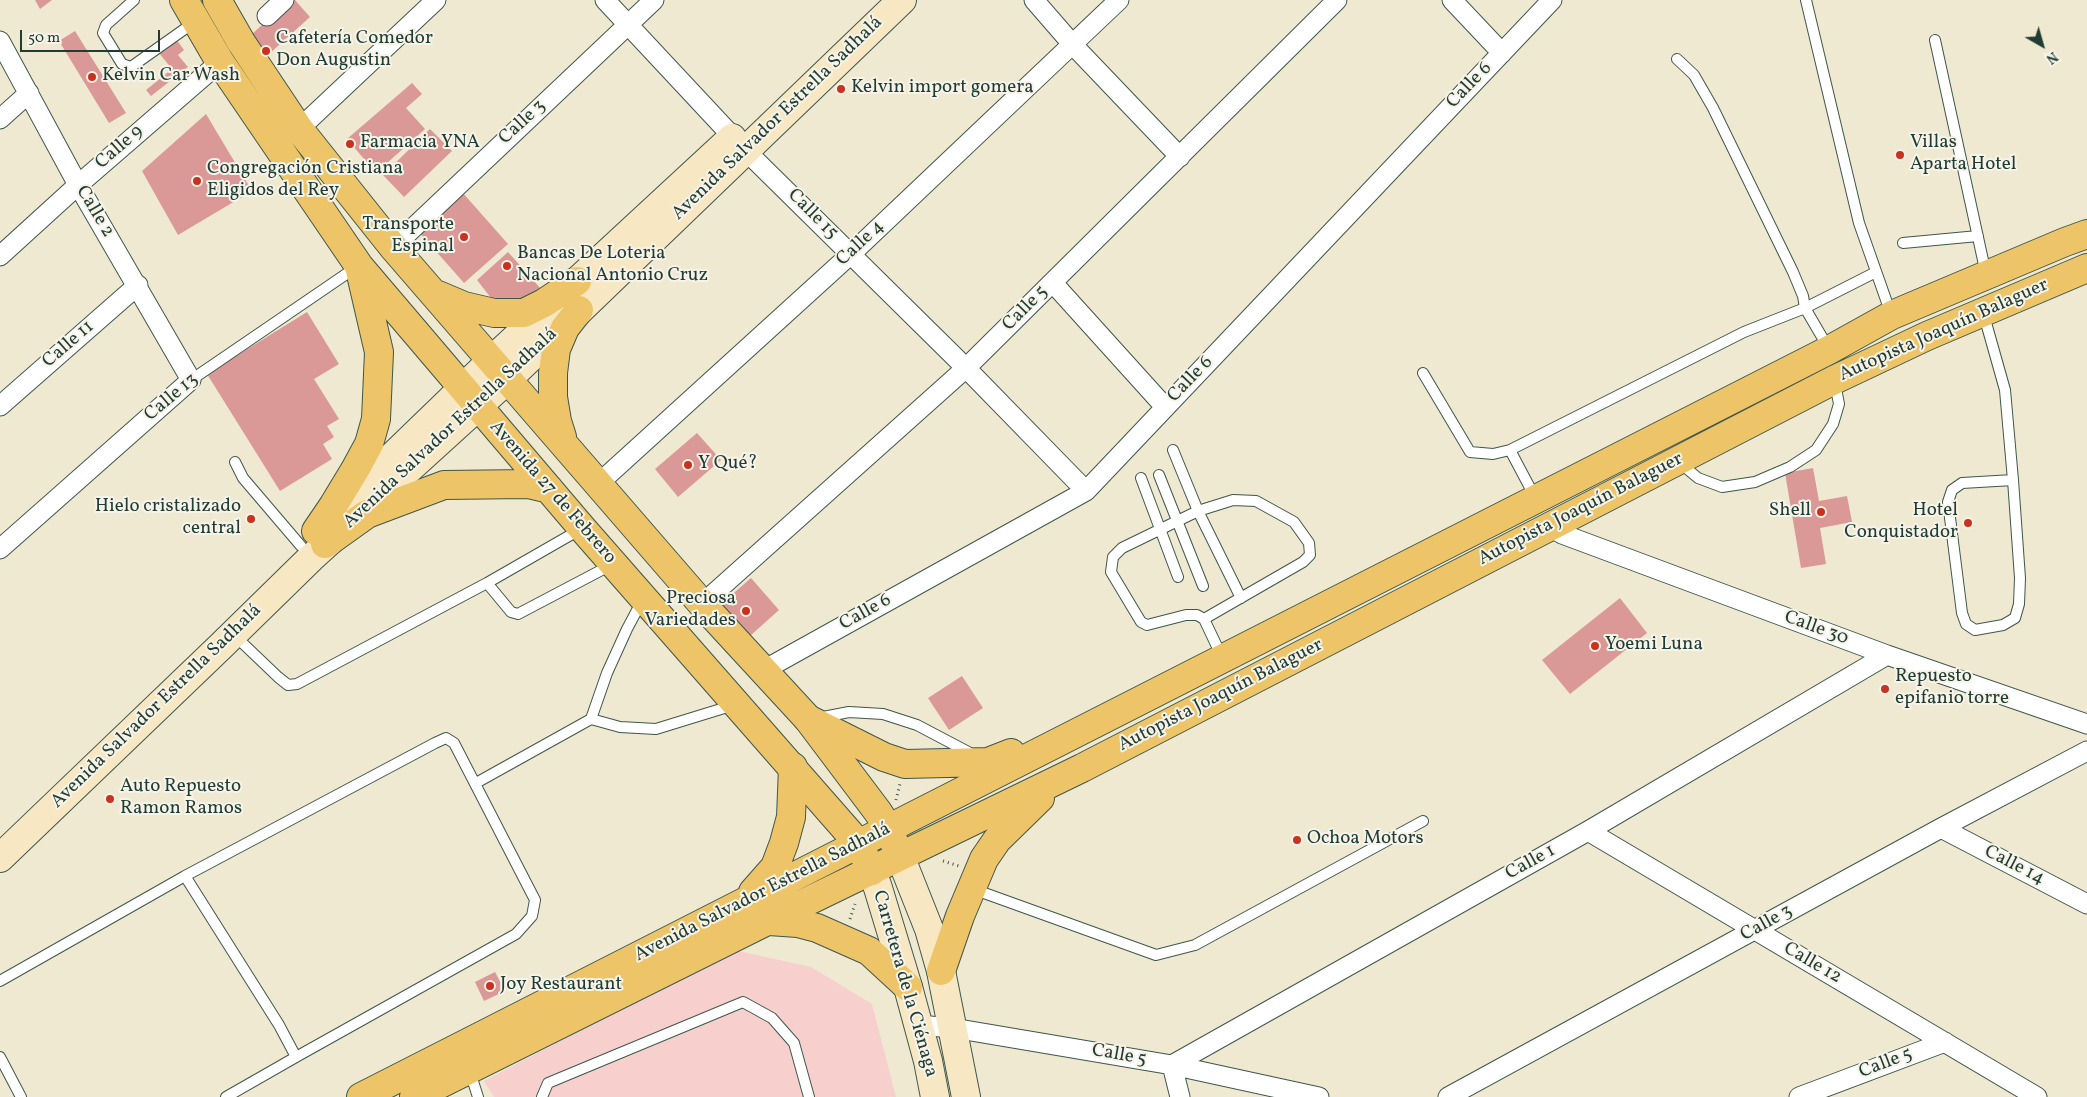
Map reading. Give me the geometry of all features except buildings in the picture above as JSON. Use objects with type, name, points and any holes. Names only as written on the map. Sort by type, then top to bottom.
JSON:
[{"type":"main road","points":[[217,0],[241,42],[299,129],[393,247],[702,604],[808,720],[878,812],[888,828],[900,856]]},
{"type":"main road","name":"Avenida Salvador Estrella Sadhalá","points":[[500,369],[579,310],[876,0]]},
{"type":"main road","name":"Avenida Salvador Estrella Sadhalá","points":[[0,833],[500,369],[577,281],[740,144],[902,0]]},
{"type":"main road","name":"Avenida 27 de Febrero","points":[[188,6],[220,62],[359,266],[582,528],[858,843],[872,871]]},
{"type":"main road","name":"Autopista Joaquín Balaguer","points":[[1138,702],[1829,350],[1892,315],[2087,234]]},
{"type":"main road","points":[[314,540],[368,444],[376,419],[379,352],[359,266]]},
{"type":"main road","name":"Autopista Joaquín Balaguer","points":[[1082,768],[1834,380],[1927,336],[2087,268]]},
{"type":"main road","points":[[435,294],[464,306],[502,314],[524,313],[544,304],[577,281]]},
{"type":"main road","points":[[564,443],[553,397],[553,373],[556,350],[565,328],[579,310]]},
{"type":"main road","points":[[314,540],[367,514],[444,485],[528,484],[549,489]]},
{"type":"main road","name":"Avenida Salvador Estrella Sadhalá","points":[[0,858],[233,634],[314,540]]},
{"type":"main road","points":[[808,720],[884,757],[905,764],[988,762],[1138,702]]},
{"type":"main road","name":"Avenida Salvador Estrella Sadhalá","points":[[406,1091],[744,903],[858,843],[1138,702]]},
{"type":"main road","points":[[744,903],[775,867],[791,817],[793,767]]},
{"type":"main road","points":[[941,971],[971,888],[984,859],[997,840],[1043,795],[1082,768]]},
{"type":"main road","name":"Avenida Salvador Estrella Sadhalá","points":[[361,1097],[406,1091],[469,1069],[767,921],[1082,768]]},
{"type":"main road","name":"Carretera de la Ciénaga","points":[[900,856],[929,929],[941,971],[966,1097]]},
{"type":"main road","name":"Carretera de la Ciénaga","points":[[872,871],[908,987],[928,1061],[935,1097]]},
{"type":"main road","points":[[767,921],[798,922],[869,951],[908,987]]},
{"type":"street","points":[[267,16],[284,0]]},
{"type":"street","points":[[299,129],[436,0]]},
{"type":"street","name":"Calle 15","points":[[605,0],[740,144],[966,368],[1086,491]]},
{"type":"street","name":"Calle 3","points":[[393,247],[654,0]]},
{"type":"street","points":[[1034,0],[1073,46],[1180,157]]},
{"type":"street","name":"Calle 4","points":[[598,484],[851,254],[1073,46],[1119,0]]},
{"type":"street","name":"Calle 5","points":[[702,604],[966,368],[1337,0]]},
{"type":"street","points":[[1452,0],[1502,53]]},
{"type":"street","name":"Calle 6","points":[[762,671],[1086,491],[1552,0]]},
{"type":"street","name":"Calle 2","points":[[0,41],[30,93],[78,185],[192,380]]},
{"type":"street","name":"Calle 9","points":[[0,256],[78,185],[220,62]]},
{"type":"street","points":[[0,119],[30,93]]},
{"type":"street","points":[[1053,283],[1166,407]]},
{"type":"street","name":"Calle 11","points":[[0,406],[138,285]]},
{"type":"street","name":"Calle 13","points":[[0,549],[192,380]]},
{"type":"street","name":"Calle 30","points":[[1548,526],[1562,534],[1887,655],[2087,724]]},
{"type":"street","name":"Calle 1","points":[[1172,1065],[1588,832],[1887,655]]},
{"type":"street","name":"Calle 3","points":[[1448,1097],[1941,828],[2087,751]]},
{"type":"street","name":"Calle 14","points":[[1941,828],[2087,904]]},
{"type":"street","name":"Calle 12","points":[[1588,832],[2037,1097]]},
{"type":"street","name":"Calle 5","points":[[918,1025],[953,1028],[1172,1065],[1320,1097]]},
{"type":"street","name":"Calle 5","points":[[1799,1097],[1945,1042]]},
{"type":"street","points":[[1172,1065],[1180,1097]]},
{"type":"lane","points":[[134,0],[106,25],[103,33],[122,64],[131,67],[188,6]]},
{"type":"lane","points":[[1806,0],[1859,223],[1892,315]]},
{"type":"lane","points":[[1936,40],[1986,276]]},
{"type":"lane","points":[[1676,59],[1694,74],[1713,108],[1793,272],[1803,296],[1805,308],[1829,350]]},
{"type":"lane","points":[[1903,243],[1978,236]]},
{"type":"lane","name":"Calle 13","points":[[192,380],[359,266]]},
{"type":"lane","points":[[1423,373],[1470,452],[1493,454],[1510,450],[1744,332],[1805,308],[1876,272]]},
{"type":"lane","points":[[1983,312],[2004,390],[2013,480],[2020,578],[2019,604],[2014,618],[2003,625],[1976,630],[1966,624],[1962,613],[1948,502],[1952,490],[1962,483],[2013,480]]},
{"type":"lane","points":[[1677,461],[1698,478],[1722,487],[1755,482],[1790,467],[1816,450],[1833,424],[1838,404],[1834,380]]},
{"type":"lane","points":[[1173,450],[1198,511],[1241,598]]},
{"type":"lane","points":[[1510,450],[1536,500]]},
{"type":"lane","points":[[235,462],[247,484],[314,540]]},
{"type":"lane","points":[[1158,474],[1203,586]]},
{"type":"lane","points":[[1141,478],[1178,577]]},
{"type":"lane","points":[[1204,619],[1303,562],[1310,556],[1309,543],[1294,522],[1256,501],[1233,500],[1198,511],[1177,523],[1122,548],[1113,557],[1111,572],[1141,622],[1145,624],[1186,615],[1198,615],[1204,619],[1223,659]]},
{"type":"lane","points":[[233,634],[278,678],[288,685],[298,684],[487,583],[582,528]]},
{"type":"lane","points":[[487,583],[502,604],[511,612],[518,614],[614,564]]},
{"type":"lane","points":[[476,783],[592,719],[607,673],[627,629],[644,598]]},
{"type":"lane","points":[[592,719],[620,727],[656,729],[736,705]]},
{"type":"lane","points":[[808,720],[849,712],[883,714],[917,725],[988,762]]},
{"type":"lane","points":[[0,981],[185,876],[435,743],[446,738],[454,743],[535,900],[532,916],[516,934],[226,1097]]},
{"type":"lane","points":[[971,888],[1156,955],[1195,945],[1423,821]]},
{"type":"lane","points":[[185,876],[279,1025],[296,1057]]},
{"type":"lane","points":[[542,1097],[548,1083],[743,1002],[772,1018],[794,1043],[809,1097]]},
{"type":"lane","points":[[0,1056],[21,1097]]},
{"type":"lane","points":[[469,1069],[478,1097]]},
{"type":"shaded area","points":[[734,950],[811,967],[872,1004],[896,1097],[494,1097],[484,1081]]},
{"type":"place","name":"Cafetería Comedor Don Augustin","points":[[266,51]]},
{"type":"place","name":"Kelvin Car Wash","points":[[92,77]]},
{"type":"place","name":"Kelvin import gomera","points":[[841,89]]},
{"type":"place","name":"Farmacia YNA","points":[[350,144]]},
{"type":"place","name":"Villas Aparta Hotel","points":[[1900,155]]},
{"type":"place","name":"Congregación Cristiana Eligidos del Rey","points":[[197,181]]},
{"type":"place","name":"Transporte Espinal","points":[[464,237]]},
{"type":"place","name":"Bancas De Loteria Nacional Antonio Cruz","points":[[507,266]]},
{"type":"place","name":"Y Qué?","points":[[688,465]]},
{"type":"place","name":"Shell","points":[[1821,512]]},
{"type":"place","name":"Hielo cristalizado central","points":[[251,519]]},
{"type":"place","name":"Hotel Conquistador","points":[[1968,523]]},
{"type":"place","name":"Preciosa Variedades","points":[[746,611]]},
{"type":"place","name":"Yoemi Luna","points":[[1595,646]]},
{"type":"place","name":"Repuesto epifanio torre","points":[[1885,689]]},
{"type":"place","name":"Auto Repuesto Ramon Ramos","points":[[110,799]]},
{"type":"place","name":"Ochoa Motors","points":[[1297,840]]},
{"type":"place","name":"Joy Restaurant","points":[[490,986]]}]
